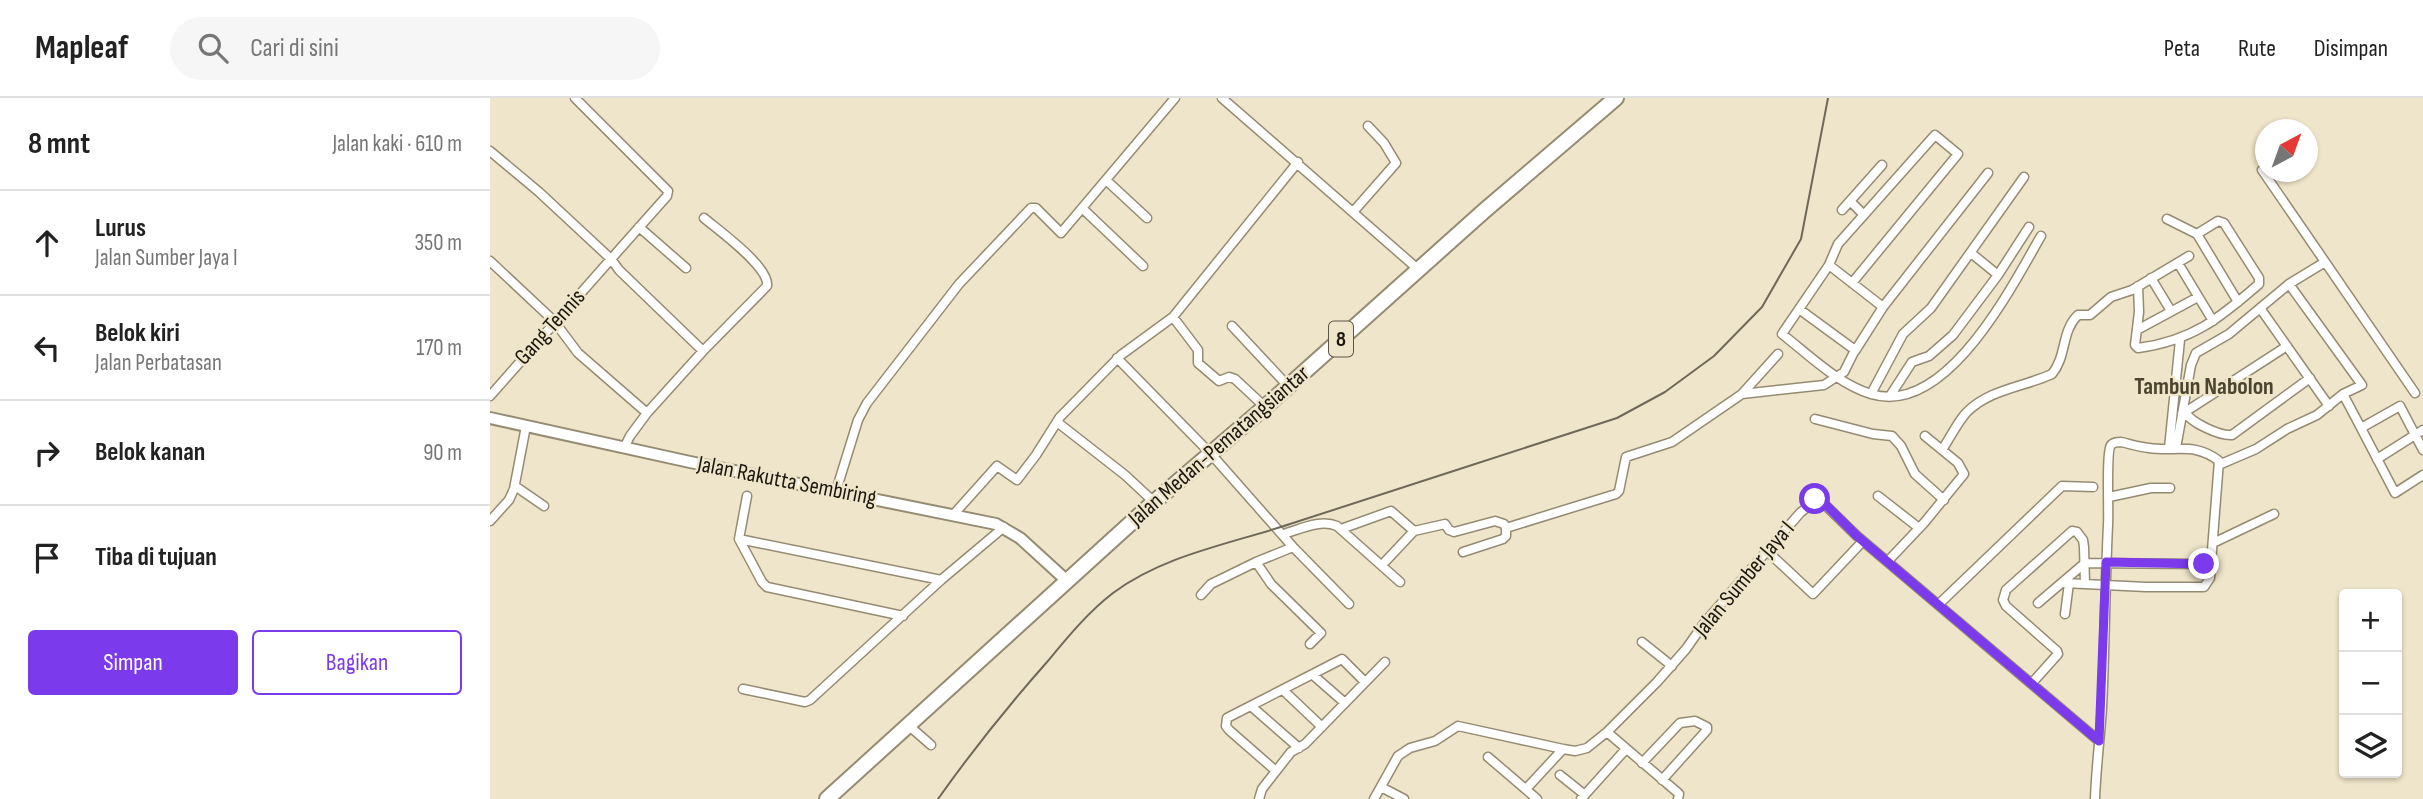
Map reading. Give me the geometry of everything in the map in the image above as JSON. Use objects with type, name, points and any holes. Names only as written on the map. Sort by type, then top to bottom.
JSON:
[{"type":"highway","name":"Jalan Medan-Pematangsiantar","points":[[827,799],[1066,580],[1616,98]]},
{"type":"main road","name":"Jalan Rakutta Sembiring","points":[[490,418],[624,448],[954,514],[1004,527],[1066,580]]},
{"type":"street","name":"Gang Tennis","points":[[490,396],[667,196],[668,191],[575,98]]},
{"type":"street","points":[[836,491],[858,420],[867,403],[959,284],[1028,209],[1036,208],[1061,233],[1175,98]]},
{"type":"street","points":[[1222,98],[1419,270]]},
{"type":"street","points":[[1353,212],[1396,163],[1384,143],[1368,126]]},
{"type":"street","points":[[1852,283],[1958,154],[1935,135],[1838,244],[1829,265],[1782,334],[1838,377],[1871,394],[1899,397],[1928,384],[1964,356],[2003,302],[2041,236]]},
{"type":"street","points":[[490,151],[611,259],[619,270],[703,351]]},
{"type":"street","points":[[954,514],[996,466],[1017,480],[1057,422],[1117,358],[1173,317],[1298,162]]},
{"type":"street","points":[[1842,211],[1882,165]]},
{"type":"street","points":[[1742,394],[1818,386],[1844,372],[1883,307],[1988,173]]},
{"type":"street","points":[[1871,394],[1903,334],[1931,308],[2024,177]]},
{"type":"street","points":[[1106,180],[1147,218]]},
{"type":"street","points":[[2270,182],[2415,393]]},
{"type":"street","points":[[1850,201],[1864,215]]},
{"type":"street","points":[[1082,208],[1143,266]]},
{"type":"street","points":[[624,448],[648,413],[703,351],[764,292],[768,281],[746,253],[704,218]]},
{"type":"street","points":[[2167,219],[2197,234],[2238,302]]},
{"type":"street","points":[[2138,286],[2135,345],[2138,348],[2165,345],[2180,340],[2213,321],[2259,284],[2259,278],[2224,223],[2218,221],[2197,234]]},
{"type":"street","points":[[639,227],[686,268]]},
{"type":"street","points":[[1890,396],[1912,362],[1929,356],[1952,335],[1998,275],[2029,227]]},
{"type":"street","points":[[1971,253],[1998,275]]},
{"type":"street","points":[[1942,450],[1966,412],[1999,391],[2052,374],[2066,332],[2078,315],[2090,315],[2111,297],[2138,286],[2189,256]]},
{"type":"street","points":[[490,261],[554,321],[578,354],[648,413]]},
{"type":"street","points":[[2178,262],[2213,321]]},
{"type":"street","points":[[2172,448],[2184,413],[2193,357],[2229,334],[2289,284],[2325,262]]},
{"type":"street","points":[[1829,265],[1883,307]]},
{"type":"street","points":[[2151,278],[2171,311]]},
{"type":"street","points":[[2221,464],[2256,449],[2287,429],[2317,415],[2343,394],[2362,385],[2289,284]]},
{"type":"street","points":[[2137,330],[2198,297]]},
{"type":"street","points":[[2260,308],[2329,406]]},
{"type":"street","points":[[1799,309],[1855,351]]},
{"type":"street","points":[[1173,317],[1198,350],[1200,366],[1219,381],[1229,377],[1235,379],[1265,407]]},
{"type":"street","points":[[1232,326],[1289,386]]},
{"type":"street","points":[[2172,448],[2180,340]]},
{"type":"street","points":[[2184,413],[2287,346]]},
{"type":"street","points":[[1506,528],[1616,494],[1619,491],[1626,457],[1672,442],[1742,394],[1778,354]]},
{"type":"street","points":[[1117,358],[1211,454],[1293,547],[1349,604]]},
{"type":"street","points":[[2184,413],[2226,436],[2232,435],[2310,378]]},
{"type":"street","points":[[2343,394],[2395,493],[2423,475]]},
{"type":"street","points":[[2361,428],[2400,406],[2419,432],[2423,450]]},
{"type":"street","points":[[1815,419],[1873,434],[1892,436],[1901,446],[1915,474],[1944,500]]},
{"type":"street","points":[[1057,422],[1125,475],[1154,502]]},
{"type":"street","points":[[490,521],[509,500],[515,486],[526,426]]},
{"type":"street","points":[[2377,459],[2419,432]]},
{"type":"street","points":[[1888,561],[1964,474],[1958,463],[1925,436]]},
{"type":"street","points":[[2066,583],[2105,585],[2204,587],[2210,579],[2221,464],[2216,458],[2203,452],[2186,448],[2151,449],[2121,442],[2112,444],[2108,455],[2109,497],[2105,585],[2099,741],[2095,799]]},
{"type":"street","points":[[515,486],[544,506]]},
{"type":"street","points":[[1939,604],[2062,486],[2093,487]]},
{"type":"street","points":[[2109,497],[2151,488],[2170,488]]},
{"type":"street","points":[[747,496],[739,539],[767,587],[903,615]]},
{"type":"street","points":[[1878,496],[1919,528]]},
{"type":"street","name":"Jalan Sumber Jaya I","points":[[1374,799],[1398,756],[1410,748],[1435,741],[1458,726],[1581,751],[1607,732],[1672,666],[1704,622],[1800,513],[1818,498],[1864,541],[2099,741]]},
{"type":"street","points":[[1341,528],[1389,510],[1414,531]]},
{"type":"street","points":[[2213,544],[2274,514]]},
{"type":"street","points":[[1382,565],[1414,531],[1445,524],[1454,532],[1498,521],[1506,528],[1506,536],[1503,539],[1463,552]]},
{"type":"street","points":[[1283,534],[1320,523],[1330,523],[1341,528],[1400,582]]},
{"type":"street","points":[[743,689],[805,702],[810,700],[941,580],[1004,527]]},
{"type":"street","points":[[2032,684],[2056,658],[2057,651],[2006,606],[2003,595],[2012,583],[2072,531],[2077,532],[2083,540],[2085,584]]},
{"type":"street","points":[[739,539],[941,580]]},
{"type":"street","points":[[1767,551],[1813,594],[1864,541]]},
{"type":"street","points":[[1201,595],[1211,584],[1293,547]]},
{"type":"street","points":[[1256,562],[1270,584],[1321,633],[1310,644]]},
{"type":"street","points":[[2038,603],[2066,583],[2085,563],[2211,563]]},
{"type":"street","points":[[2065,614],[2066,583]]},
{"type":"street","points":[[1642,642],[1672,666]]},
{"type":"street","points":[[1276,771],[1226,726],[1227,718],[1342,659],[1365,682]]},
{"type":"street","points":[[1258,799],[1262,789],[1292,752],[1322,727],[1385,662]]},
{"type":"street","points":[[1313,675],[1345,703]]},
{"type":"street","points":[[1284,691],[1322,727]]},
{"type":"street","points":[[1251,706],[1298,748]]},
{"type":"street","points":[[1642,763],[1680,723],[1695,721],[1707,727],[1662,780]]},
{"type":"street","points":[[907,724],[931,745]]},
{"type":"street","points":[[1607,732],[1679,794],[1678,799]]},
{"type":"street","points":[[1525,789],[1563,749]]},
{"type":"street","points":[[1560,775],[1583,797],[1626,749]]},
{"type":"street","points":[[1488,757],[1537,799]]},
{"type":"street","points":[[1381,786],[1404,799]]},
{"type":"railway","points":[[938,799],[1018,695],[1086,617],[1113,593],[1133,580],[1198,552],[1617,418],[1665,392],[1714,356],[1762,307],[1801,239],[1828,98]]},
{"type":"district","name":"Tambun Nabolon","points":[[2204,386]]},
{"type":"route","points":[[1815,499],[1821,500],[1857,536],[2099,741],[2106,562],[2204,564]]}]
